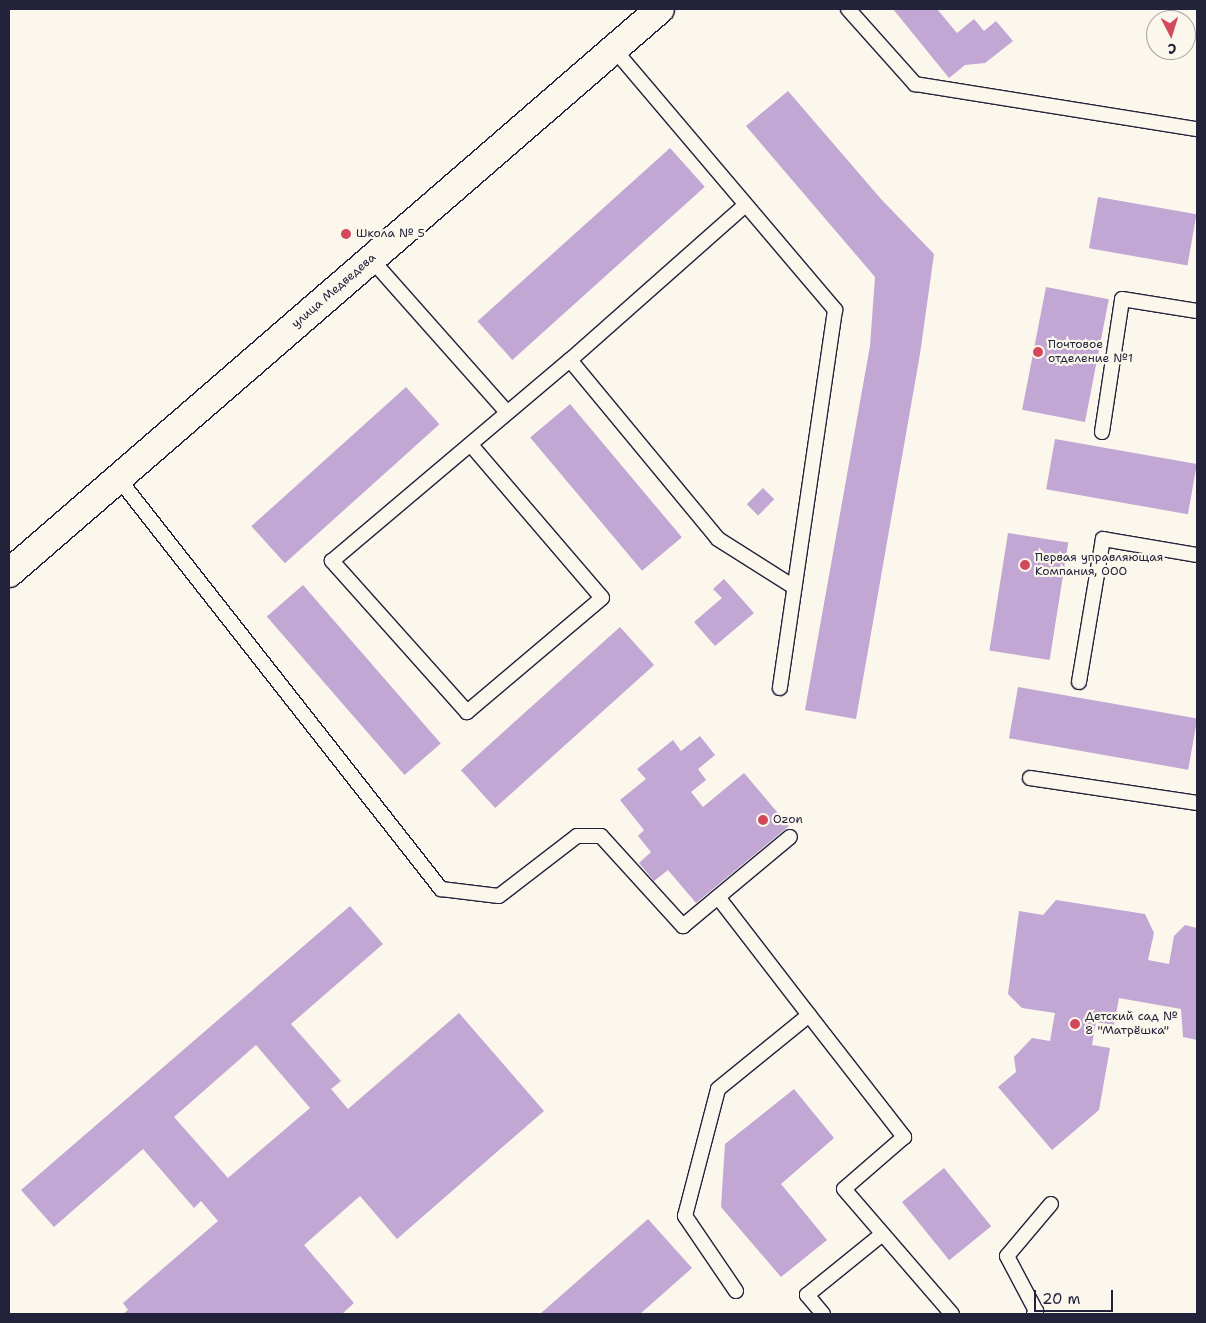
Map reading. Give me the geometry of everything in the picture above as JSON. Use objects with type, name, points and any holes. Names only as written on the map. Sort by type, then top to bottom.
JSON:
[{"type":"street","name":"улица Медведева","points":[[9,573],[660,9]]},
{"type":"lane","points":[[848,9],[915,84],[1197,129]]},
{"type":"lane","points":[[614,49],[744,206],[835,310],[780,688]]},
{"type":"lane","points":[[471,445],[602,598],[467,712],[332,561],[570,360],[744,206]]},
{"type":"lane","points":[[371,259],[507,412]]},
{"type":"lane","points":[[1102,432],[1122,299],[1197,311]]},
{"type":"lane","points":[[570,360],[718,539],[794,587]]},
{"type":"lane","points":[[118,478],[441,889],[499,896],[577,836],[601,836],[683,926],[790,837]]},
{"type":"lane","points":[[1079,682],[1104,539],[1197,555]]},
{"type":"lane","points":[[1030,778],[1197,803]]},
{"type":"lane","points":[[718,897],[904,1137],[844,1189],[952,1314]]},
{"type":"lane","points":[[736,1292],[685,1216],[718,1089],[809,1015]]},
{"type":"lane","points":[[1034,1314],[1036,1311],[1007,1256],[1050,1204]]},
{"type":"lane","points":[[823,1314],[807,1295],[881,1234]]},
{"type":"building","points":[[893,9],[937,9],[957,33],[974,19],[984,31],[996,21],[1013,41],[985,63],[965,65],[949,78]]},
{"type":"building","points":[[788,91],[881,199],[934,254],[920,354],[856,719],[805,710],[870,346],[875,277],[746,126]]},
{"type":"building","points":[[670,148],[705,187],[512,360],[478,321]]},
{"type":"building","points":[[1098,197],[1196,214],[1187,266],[1089,248]]},
{"type":"building","points":[[1046,287],[1109,299],[1085,422],[1022,410]]},
{"type":"building","points":[[406,387],[439,424],[285,563],[251,526]]},
{"type":"building","points":[[570,404],[682,537],[642,571],[530,437]]},
{"type":"building","points":[[1055,439],[1197,464],[1188,514],[1046,489]]},
{"type":"building","points":[[763,488],[774,499],[758,516],[747,504]]},
{"type":"building","points":[[1008,533],[1068,543],[1050,660],[989,651]]},
{"type":"building","points":[[724,579],[754,613],[715,646],[694,622],[722,598],[713,589]]},
{"type":"building","points":[[303,585],[441,743],[405,775],[267,616]]},
{"type":"building","points":[[620,627],[654,665],[495,808],[461,770]]},
{"type":"building","points":[[1018,687],[1197,719],[1188,770],[1009,738]]},
{"type":"building","points":[[700,736],[715,755],[698,769],[706,780],[691,792],[703,807],[744,773],[789,826],[696,903],[668,870],[654,881],[639,863],[651,852],[638,836],[644,830],[620,800],[646,779],[637,769],[673,740],[681,751]]},
{"type":"building","name":"Детский сад № 8 \"Матрёшка\"","points":[[1056,900],[1145,914],[1154,933],[1148,960],[1169,964],[1174,936],[1185,925],[1197,928],[1197,1040],[1183,1037],[1181,1009],[1119,998],[1114,1025],[1096,1022],[1092,1045],[1110,1048],[1099,1110],[1052,1150],[998,1087],[1016,1072],[1014,1057],[1032,1038],[1050,1041],[1055,1013],[1022,1008],[1008,994],[1019,911],[1043,915]]},
{"type":"building","points":[[350,906],[383,944],[291,1024],[341,1081],[331,1089],[348,1109],[459,1013],[544,1111],[397,1239],[360,1196],[304,1245],[354,1303],[342,1314],[123,1314],[128,1310],[123,1303],[218,1221],[201,1201],[194,1208],[143,1149],[54,1227],[21,1190]],"holes":[[[256,1045],[310,1108],[228,1178],[174,1117]]]},
{"type":"building","points":[[794,1089],[834,1138],[781,1184],[827,1240],[781,1277],[721,1207],[725,1144]]},
{"type":"building","points":[[944,1168],[991,1226],[949,1260],[902,1202]]},
{"type":"building","points":[[648,1219],[692,1268],[640,1314],[540,1314]]},
{"type":"place","name":"Школа № 5","points":[[346,234]]},
{"type":"place","name":"Почтовое отделение №1","points":[[1038,352]]},
{"type":"place","name":"Первая управляющая Компания, ООО","points":[[1025,565]]},
{"type":"place","name":"Ozon","points":[[763,820]]},
{"type":"place","name":"Детский сад № 8 \"Матрёшка\"","points":[[1075,1024]]}]
